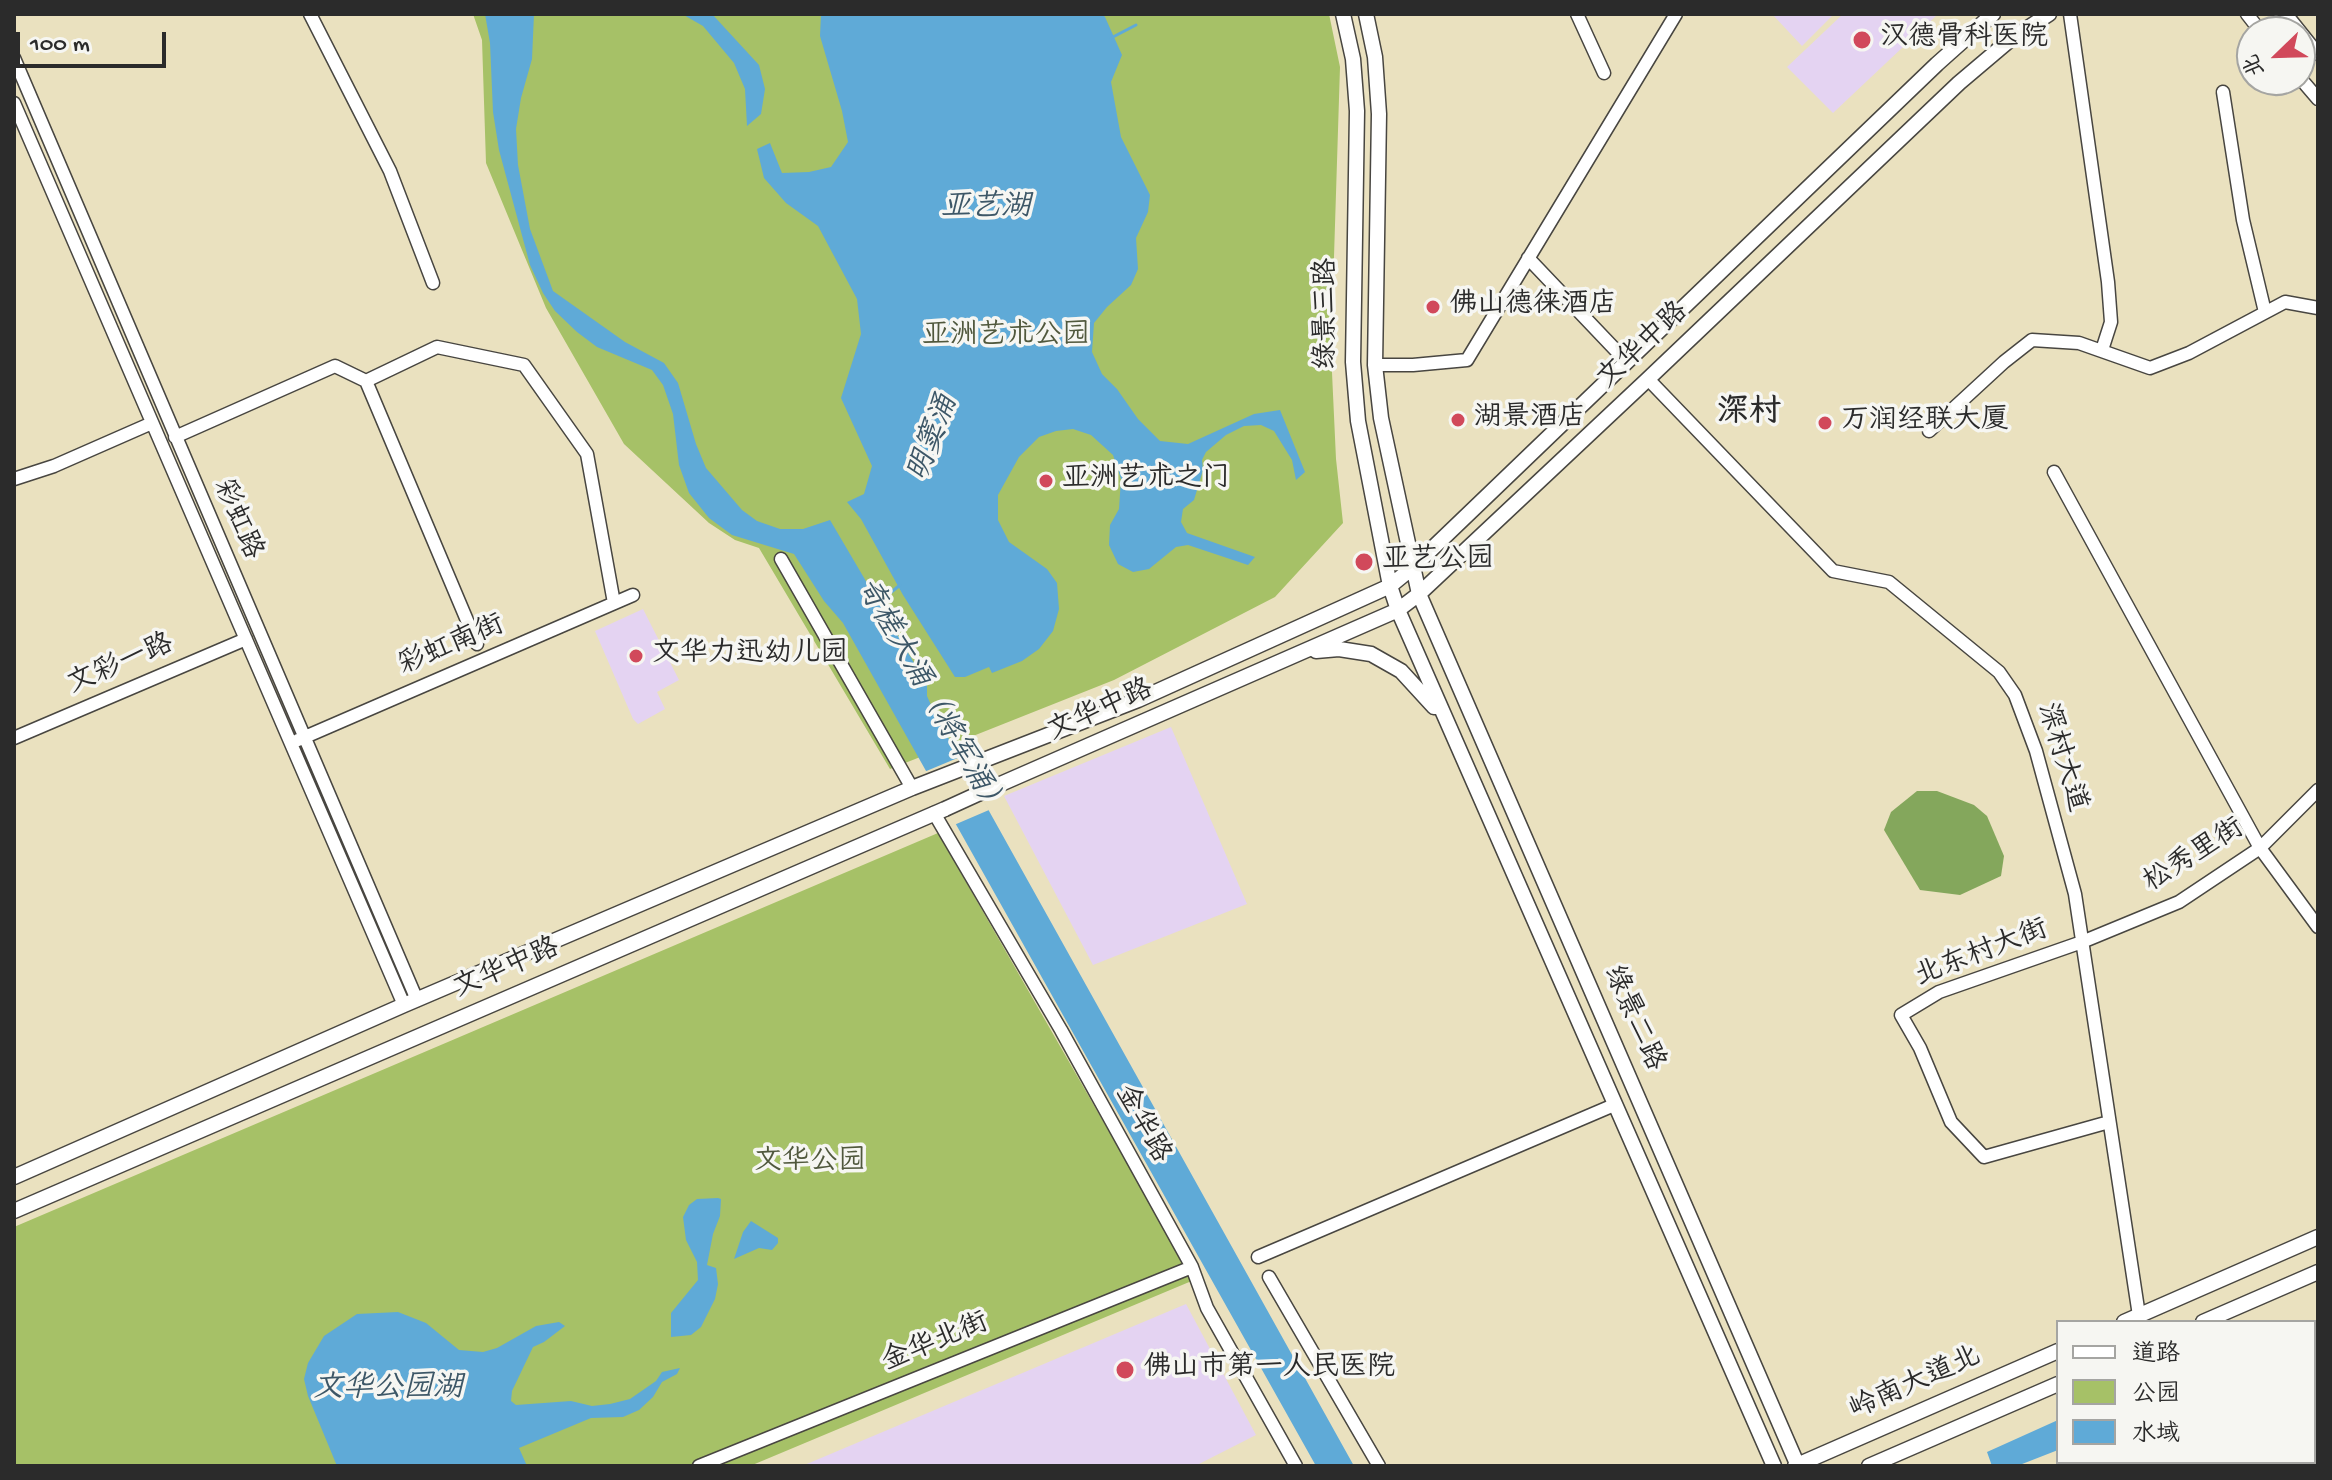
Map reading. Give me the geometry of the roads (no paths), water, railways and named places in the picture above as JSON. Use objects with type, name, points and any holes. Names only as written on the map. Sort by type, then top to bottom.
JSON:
[{"type":"main road","name":"绿景三路","points":[[1343,14],[1353,59],[1357,111],[1353,362],[1358,421],[1390,586],[1398,610]]},
{"type":"main road","name":"绿景三路","points":[[1366,14],[1375,57],[1379,114],[1375,365],[1381,418],[1419,594]]},
{"type":"main road","name":"文华中路","points":[[14,1177],[410,1002],[912,788],[1138,700],[1390,586],[1993,14]]},
{"type":"main road","name":"文华中路","points":[[14,1211],[1398,610],[1419,594],[1648,379],[1959,83],[2011,39],[2049,14]]},
{"type":"main road","name":"绿景二路","points":[[1419,594],[1797,1466]]},
{"type":"main road","name":"绿景二路","points":[[1398,610],[1774,1466]]},
{"type":"main road","points":[[1303,652],[1339,649],[1371,654],[1401,671],[1428,698],[1452,735]]},
{"type":"main road","points":[[2139,1319],[2318,1237]]},
{"type":"main road","points":[[2208,1320],[2318,1272]]},
{"type":"main road","name":"岭南大道北","points":[[1797,1466],[2056,1352]]},
{"type":"main road","name":"岭南大道北","points":[[1869,1466],[2056,1385]]},
{"type":"street","points":[[310,14],[390,171],[433,283]]},
{"type":"street","points":[[1577,14],[1604,73]]},
{"type":"street","points":[[1375,365],[1467,360],[1676,14]]},
{"type":"street","points":[[2070,14],[2108,282],[2111,322],[2102,350]]},
{"type":"street","points":[[2286,14],[2318,54]]},
{"type":"street","name":"彩虹路","points":[[14,58],[304,737],[410,1002]]},
{"type":"street","points":[[2223,92],[2243,220],[2265,312]]},
{"type":"street","name":"彩虹路","points":[[14,103],[291,743],[410,1002]]},
{"type":"street","points":[[14,143],[28,136]]},
{"type":"street","points":[[1528,258],[1627,362]]},
{"type":"street","points":[[1929,431],[2032,340],[2079,343],[2150,368],[2189,353],[2285,302],[2318,308]]},
{"type":"street","points":[[366,381],[437,347],[524,365],[587,454],[614,603]]},
{"type":"street","points":[[175,437],[335,366],[366,381],[477,644]]},
{"type":"street","name":"深村大道","points":[[1648,379],[1833,571],[1889,582],[1999,672],[2015,695],[2036,751],[2075,894],[2139,1319]]},
{"type":"street","points":[[14,479],[54,466],[152,423]]},
{"type":"street","points":[[2054,472],[2260,848],[2318,927]]},
{"type":"street","points":[[781,559],[912,788]]},
{"type":"street","name":"彩虹南街","points":[[291,743],[633,595]]},
{"type":"street","name":"文彩一路","points":[[14,738],[246,639]]},
{"type":"street","name":"松秀里街","points":[[2082,942],[2179,902],[2260,848],[2318,790]]},
{"type":"street","name":"金华路","points":[[940,811],[1192,1267],[1207,1308],[1296,1466]]},
{"type":"street","name":"北东村大街","points":[[2082,942],[1939,992],[1901,1015],[1920,1048],[1951,1122],[1984,1157],[2109,1122]]},
{"type":"street","points":[[1258,1257],[1614,1105]]},
{"type":"street","name":"金华北街","points":[[699,1466],[1192,1267]]},
{"type":"street","points":[[1269,1277],[1379,1466]]},
{"type":"water","points":[[485,14],[534,14],[532,59],[516,129],[518,165],[530,229],[553,291],[625,342],[664,363],[678,383],[706,468],[742,510],[757,521],[780,529],[803,529],[830,520],[927,685],[927,696],[935,714],[1354,1466],[1316,1466],[843,623],[824,601],[794,554],[732,535],[709,518],[689,493],[679,465],[673,414],[663,385],[652,370],[597,347],[555,311],[543,293],[530,265],[499,150]]},
{"type":"water","points":[[682,14],[712,14],[759,65],[765,89],[761,114],[747,126],[745,89],[734,63],[703,26]]},
{"type":"water","name":"亚艺湖","points":[[821,14],[1102,14],[1105,17],[1122,55],[1111,82],[1121,137],[1150,195],[1148,212],[1136,238],[1138,269],[1131,285],[1094,323],[1092,352],[1102,374],[1160,441],[1188,444],[1254,414],[1280,410],[1305,472],[1296,480],[1292,460],[1274,431],[1261,425],[1244,426],[1226,435],[1206,452],[1194,500],[1183,509],[1181,522],[1187,533],[1255,557],[1248,565],[1188,545],[1176,547],[1149,569],[1133,572],[1118,564],[1109,545],[1110,525],[1119,509],[1121,479],[1113,455],[1091,435],[1073,429],[1039,437],[1019,457],[998,495],[998,520],[1009,542],[1047,569],[1057,583],[1059,609],[1053,631],[1039,649],[1022,661],[992,673],[989,667],[965,677],[955,677],[903,595],[861,519],[847,502],[864,494],[872,466],[841,398],[861,334],[857,299],[818,226],[786,203],[764,178],[757,149],[770,143],[782,173],[809,172],[831,167],[848,142],[820,36]]},
{"type":"water","points":[[697,1199],[721,1199],[720,1216],[707,1265],[716,1268],[718,1284],[715,1299],[701,1327],[691,1335],[671,1337],[671,1313],[698,1280],[697,1262],[686,1240],[683,1217],[689,1205]]},
{"type":"water","points":[[751,1221],[778,1238],[778,1243],[772,1250],[759,1248],[734,1259],[743,1232]]},
{"type":"water","name":"文华公园湖","points":[[398,1312],[426,1323],[459,1350],[483,1352],[497,1348],[536,1326],[559,1322],[565,1326],[533,1347],[512,1391],[511,1401],[516,1405],[571,1401],[592,1406],[610,1404],[630,1399],[656,1381],[662,1372],[680,1368],[677,1374],[662,1382],[653,1397],[639,1410],[623,1417],[591,1418],[519,1448],[527,1466],[337,1466],[308,1396],[304,1379],[308,1363],[324,1336],[357,1314]]},
{"type":"water","points":[[2056,1421],[2056,1451],[2017,1466],[1992,1466],[1987,1452]]},
{"type":"waterway","name":"明窦涌","points":[[1111,38],[1136,25]]},
{"type":"waterway","name":"明窦涌","points":[[878,603],[900,585]]},
{"type":"place","name":"汉德骨科医院","points":[[1862,40]]},
{"type":"place","name":"佛山德徕酒店","points":[[1433,307]]},
{"type":"place","name":"湖景酒店","points":[[1458,420]]},
{"type":"place","name":"万润经联大厦","points":[[1825,423]]},
{"type":"place","name":"亚洲艺术之门","points":[[1046,481]]},
{"type":"place","name":"亚艺公园","points":[[1364,562]]},
{"type":"place","name":"文华力迅幼儿园","points":[[636,656]]},
{"type":"place","name":"佛山市第一人民医院","points":[[1125,1370]]},
{"type":"district","name":"深村","points":[[1749,415]]},
{"type":"park label","name":"亚洲艺术公园","points":[[1006,338]]},
{"type":"park label","name":"文华公园","points":[[810,1164]]},
{"type":"water label","name":"奇槎大涌（将军涌）","points":[[929,699]]}]
